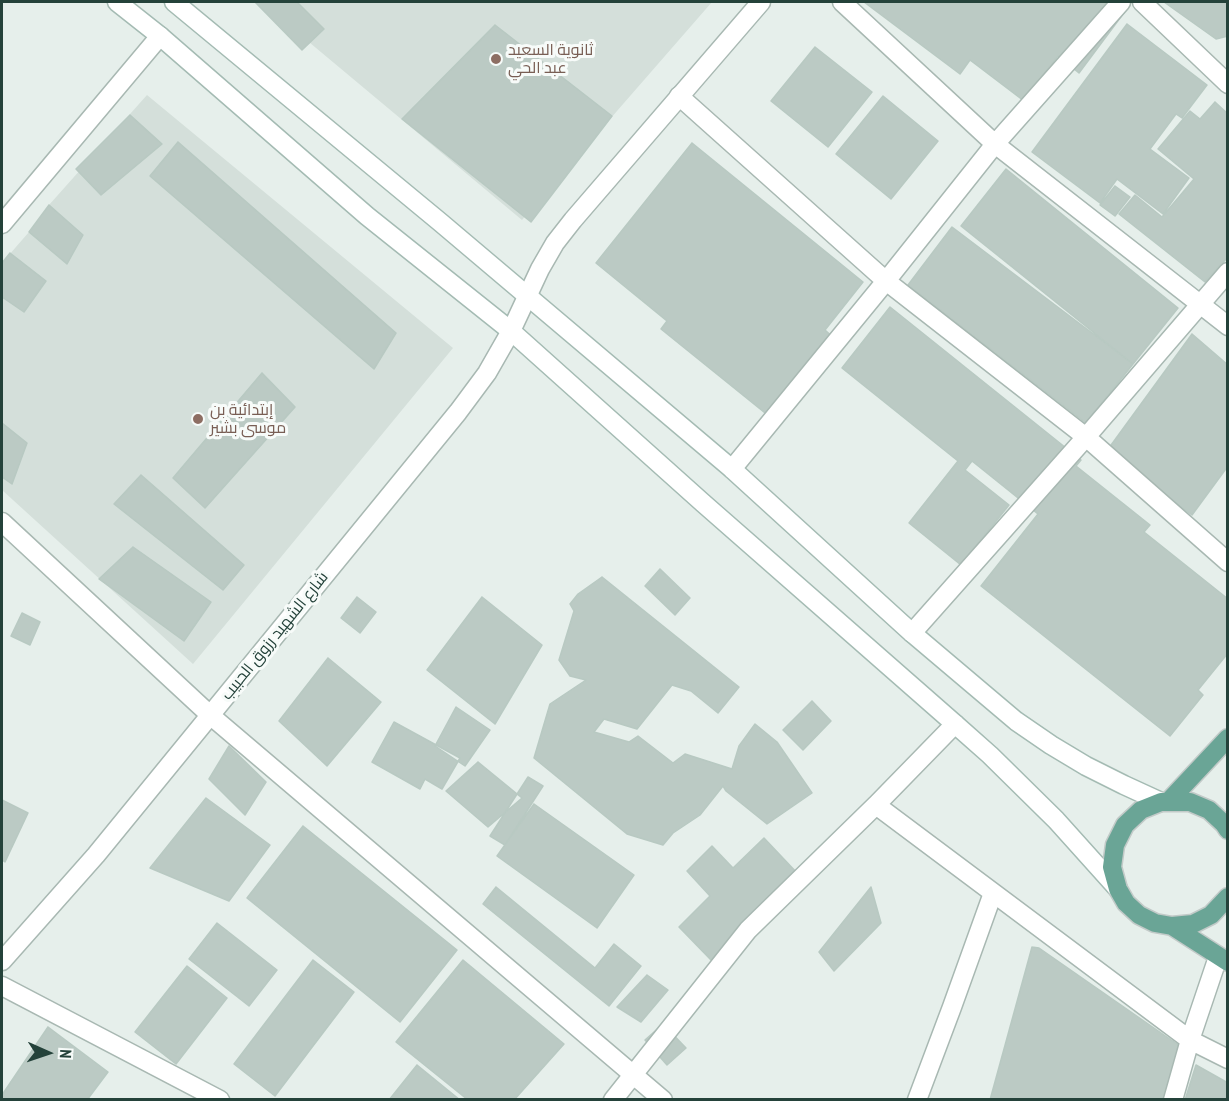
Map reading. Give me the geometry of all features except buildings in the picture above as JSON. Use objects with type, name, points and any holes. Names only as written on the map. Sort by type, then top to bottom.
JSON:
[{"type":"main road","points":[[1165,801],[1227,738]]},
{"type":"main road","points":[[1227,830],[1209,810],[1190,802],[1165,801],[1141,810],[1125,825],[1115,845],[1112,867],[1118,888],[1126,903],[1139,915],[1155,923],[1172,926],[1193,924],[1211,915],[1227,897]]},
{"type":"main road","points":[[1172,926],[1223,960]]},
{"type":"street","points":[[117,2],[160,36],[367,216],[511,331],[990,755],[1056,820],[1118,888]]},
{"type":"street","points":[[174,2],[732,470],[912,633],[1016,721],[1086,766],[1124,785],[1165,801]]},
{"type":"street","name":"شارع الشهيد رزوق الحبيب","points":[[2,961],[96,855],[458,412],[487,373],[555,243],[761,2]]},
{"type":"street","points":[[842,2],[995,144],[1227,326]]},
{"type":"street","points":[[732,470],[995,144],[1121,2]]},
{"type":"street","points":[[1142,2],[1227,84]]},
{"type":"street","points":[[2,224],[160,36]]},
{"type":"street","points":[[679,96],[886,281],[1086,437],[1227,562]]},
{"type":"street","points":[[912,633],[1086,437],[1227,272]]},
{"type":"street","points":[[2,522],[210,715],[663,1100]]},
{"type":"street","points":[[613,1100],[748,930],[955,724]]},
{"type":"street","points":[[876,805],[1190,1040],[1227,1059]]},
{"type":"street","points":[[916,1100],[993,893]]},
{"type":"street","points":[[1173,1100],[1190,1040],[1223,960]]},
{"type":"street","points":[[2,986],[220,1100]]},
{"type":"shaded area","name":"ثانوية السعيد عبد الحي","points":[[261,2],[712,2],[522,220]]},
{"type":"shaded area","name":"إبتدائية بن موسى بشير","points":[[147,95],[453,348],[193,664],[2,490],[2,263],[49,205]]},
{"type":"place","name":"ثانوية السعيد عبد الحي","points":[[496,59]]},
{"type":"place","name":"إبتدائية بن موسى بشير","points":[[198,419]]}]
